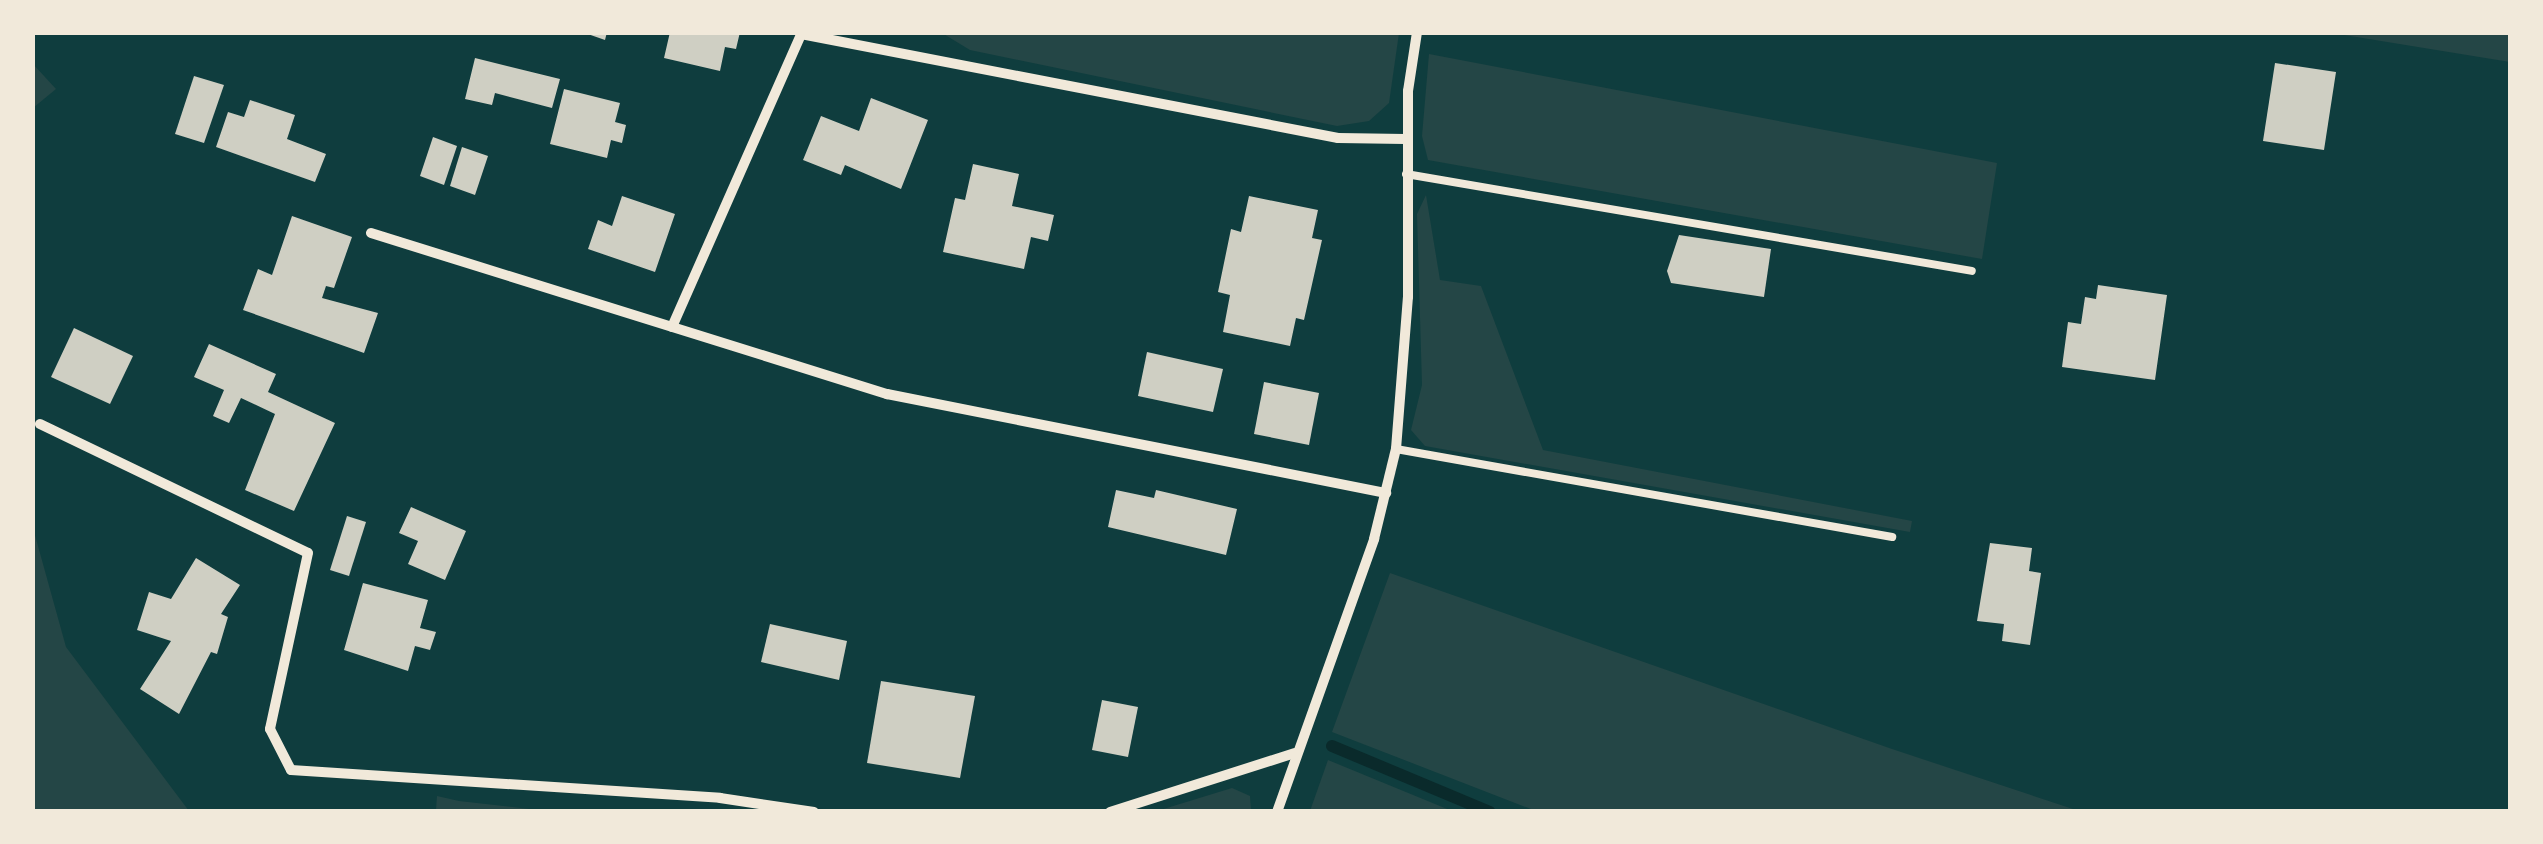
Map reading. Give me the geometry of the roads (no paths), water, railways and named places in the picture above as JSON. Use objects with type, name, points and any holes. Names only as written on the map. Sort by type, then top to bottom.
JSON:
[{"type":"street","points":[[1277,812],[1386,493],[1396,449],[1406,328],[1405,139],[1417,32]]},
{"type":"street","points":[[672,327],[801,34],[1338,138],[1405,139]]},
{"type":"street","points":[[371,232],[887,394],[1386,493]]},
{"type":"street","points":[[40,424],[308,553],[270,730],[292,770],[720,798],[814,812]]},
{"type":"street","points":[[1110,812],[1296,753]]},
{"type":"lane","points":[[1406,174],[1972,272]]},
{"type":"lane","points":[[1396,449],[1892,537]]},
{"type":"waterway","points":[[1332,746],[1490,812]]}]
